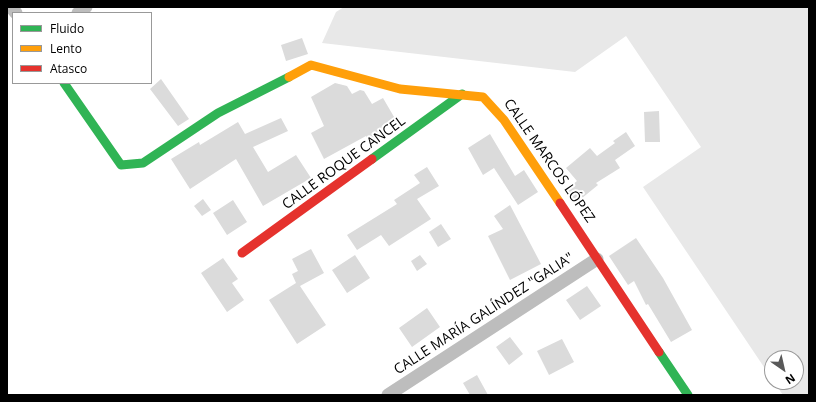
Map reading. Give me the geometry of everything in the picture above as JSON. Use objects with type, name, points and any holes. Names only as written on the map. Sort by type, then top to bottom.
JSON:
[{"type":"street","name":"CALLE MARCOS LÓPEZ","points":[[65,84],[121,165],[142,163],[218,112],[312,64],[400,89],[483,97],[504,120],[688,395]]},
{"type":"street","name":"CALLE ROQUE CANCEL","points":[[242,253],[462,94]]},
{"type":"street","name":"CALLE MARÍA GALÍNDEZ \"GALIA\"","points":[[388,395],[597,259]]},
{"type":"shaded area","points":[[344,7],[807,7],[809,11],[809,395],[783,395],[780,390],[804,390],[804,350],[764,350],[764,367],[643,187],[701,147],[626,36],[575,72],[322,43],[336,12]]},
{"type":"building","points":[[302,38],[308,54],[286,61],[281,45]]},
{"type":"building","points":[[161,79],[189,119],[178,126],[150,89]]},
{"type":"building","points":[[335,83],[347,86],[352,94],[360,90],[364,91],[372,104],[383,98],[397,122],[385,128],[388,134],[371,145],[366,136],[324,159],[311,133],[324,126],[311,97]]},
{"type":"building","points":[[659,111],[660,142],[645,142],[644,112]]},
{"type":"building","points":[[281,118],[288,131],[253,147],[268,172],[296,155],[311,178],[263,206],[236,159],[190,189],[171,159],[199,142],[200,145],[238,122],[245,134]]},
{"type":"building","points":[[626,132],[635,146],[615,160],[620,168],[596,183],[598,185],[576,203],[566,190],[577,181],[566,168],[590,148],[597,156],[615,143],[613,141]]},
{"type":"building","points":[[490,134],[515,176],[524,170],[538,192],[518,205],[494,168],[483,175],[468,148]]},
{"type":"building","points":[[427,167],[439,186],[417,199],[431,219],[389,246],[381,235],[357,250],[347,235],[397,204],[394,200],[420,183],[414,175]]},
{"type":"building","points":[[203,199],[211,210],[202,216],[194,206]]},
{"type":"building","points":[[233,200],[247,222],[227,235],[213,213]]},
{"type":"building","points":[[510,205],[541,264],[510,280],[488,236],[503,229],[494,216]]},
{"type":"building","points":[[441,224],[451,239],[438,247],[429,232]]},
{"type":"building","points":[[636,238],[663,278],[692,330],[671,342],[648,304],[646,305],[634,281],[628,285],[609,256]]},
{"type":"building","points":[[311,249],[324,273],[300,286],[326,325],[297,344],[269,300],[296,283],[292,274],[298,271],[292,259]]},
{"type":"building","points":[[355,255],[370,278],[347,293],[332,270]]},
{"type":"building","points":[[420,255],[427,264],[417,271],[411,261]]},
{"type":"building","points":[[223,258],[238,279],[232,283],[244,300],[227,312],[201,273]]},
{"type":"building","points":[[587,286],[601,306],[580,320],[566,300]]},
{"type":"building","points":[[427,308],[440,327],[412,347],[399,328]]},
{"type":"building","points":[[510,337],[523,354],[509,365],[496,347]]},
{"type":"building","points":[[562,339],[574,362],[549,375],[537,351]]},
{"type":"building","points":[[477,375],[488,395],[470,395],[463,383]]},
{"type":"traffic: fast","points":[[65,84],[121,165],[143,163],[218,113],[289,77]]},
{"type":"traffic: fast","points":[[372,159],[462,94]]},
{"type":"traffic: fast","points":[[659,352],[688,395]]},
{"type":"traffic: slow","points":[[289,77],[311,65],[400,89],[483,97],[504,120],[560,203]]},
{"type":"traffic: jam","points":[[242,253],[372,159]]},
{"type":"traffic: jam","points":[[560,203],[659,352]]}]
